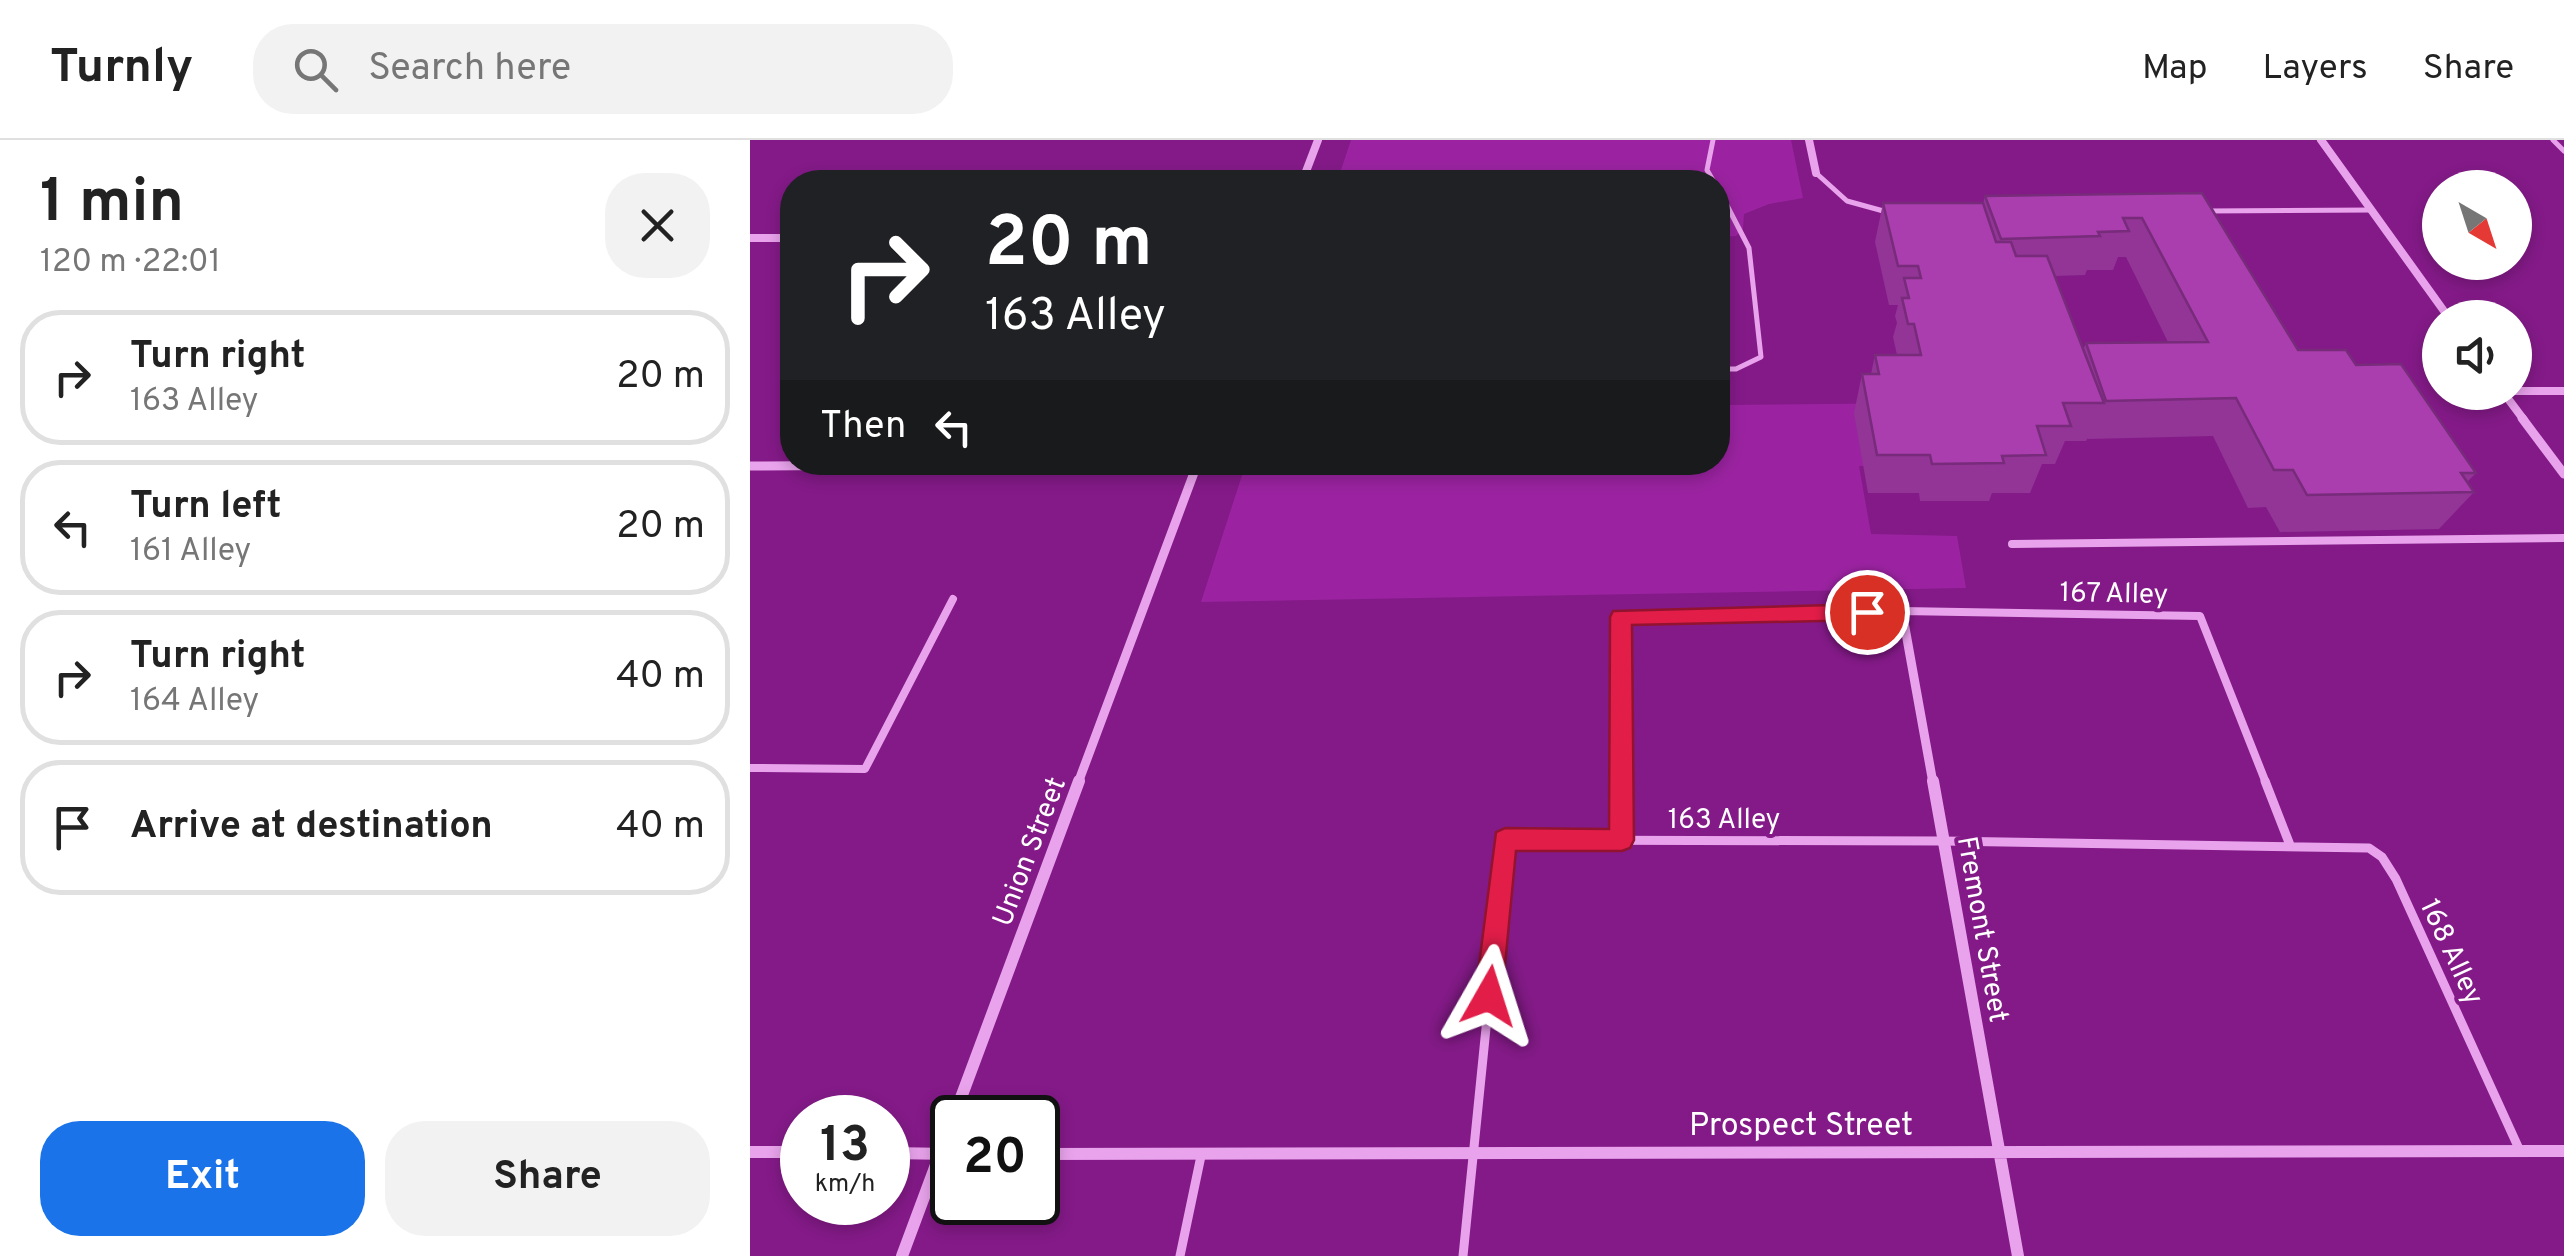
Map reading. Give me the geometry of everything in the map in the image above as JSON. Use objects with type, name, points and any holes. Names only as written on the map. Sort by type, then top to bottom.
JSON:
[{"type":"street","points":[[1307,170],[1318,140]]},
{"type":"street","points":[[1810,140],[1816,174]]},
{"type":"street","points":[[2321,140],[2436,300]]},
{"type":"street","points":[[750,238],[780,238]]},
{"type":"street","points":[[2532,391],[2564,391]]},
{"type":"street","points":[[2517,410],[2564,474]]},
{"type":"street","points":[[750,466],[780,466]]},
{"type":"street","name":"Union Street","points":[[967,1095],[1193,475]]},
{"type":"street","name":"Fremont Street","points":[[1902,611],[2018,1256]]},
{"type":"street","name":"Prospect Street","points":[[1060,1154],[2564,1151]]},
{"type":"street","points":[[750,1152],[780,1152]]},
{"type":"street","name":"Union Street","points":[[902,1256],[930,1191]]},
{"type":"lane","points":[[1707,170],[1714,140]]},
{"type":"lane","points":[[2553,140],[2564,151]]},
{"type":"lane","points":[[1816,174],[1831,194],[1858,208],[1901,214]]},
{"type":"lane","points":[[1730,209],[1749,248],[1761,357],[1730,369]]},
{"type":"lane","points":[[2197,212],[2372,210]]},
{"type":"lane","points":[[2012,544],[2564,538]]},
{"type":"lane","points":[[750,768],[865,769],[953,600]]},
{"type":"lane","points":[[1622,840],[1621,617],[1902,611]]},
{"type":"lane","name":"167 Alley","points":[[1902,611],[2200,616],[2290,845]]},
{"type":"lane","name":"163 Alley","points":[[1472,1152],[1505,840],[2290,845]]},
{"type":"lane","name":"168 Alley","points":[[2290,845],[2369,848],[2382,857],[2520,1151]]},
{"type":"lane","points":[[1463,1256],[1472,1152]]},
{"type":"lane","points":[[1180,1256],[1201,1156]]},
{"type":"shaded area","points":[[1351,140],[1791,140],[1803,198],[1769,204],[1744,214],[1743,229],[1730,236],[1730,170],[1341,170]]},
{"type":"shaded area","points":[[1923,403],[1939,465],[1859,466],[1871,534],[1957,536],[1966,588],[1201,602],[1242,475],[1730,475],[1730,405]]},
{"type":"building","points":[[2202,193],[2298,350],[2346,350],[2356,365],[2401,364],[2422,395],[2422,410],[2433,410],[2476,473],[2461,473],[2474,492],[2307,495],[2293,470],[2274,470],[2236,398],[2106,401],[2086,343],[2208,342],[2142,218],[2123,218],[2129,231],[2098,232],[2100,236],[2001,239],[1985,196]]},
{"type":"building","points":[[1883,203],[1983,203],[1996,242],[2011,242],[2016,256],[2047,256],[2104,403],[2063,403],[2071,426],[2037,426],[2046,455],[2002,456],[2004,463],[1932,464],[1930,455],[1877,455],[1862,374],[1879,374],[1875,355],[1921,355],[1914,324],[1908,324],[1902,298],[1909,298],[1904,278],[1921,278],[1918,266],[1898,266]]},
{"type":"route","points":[[1489,996],[1505,840],[1622,840],[1621,617],[1867,612]]}]
